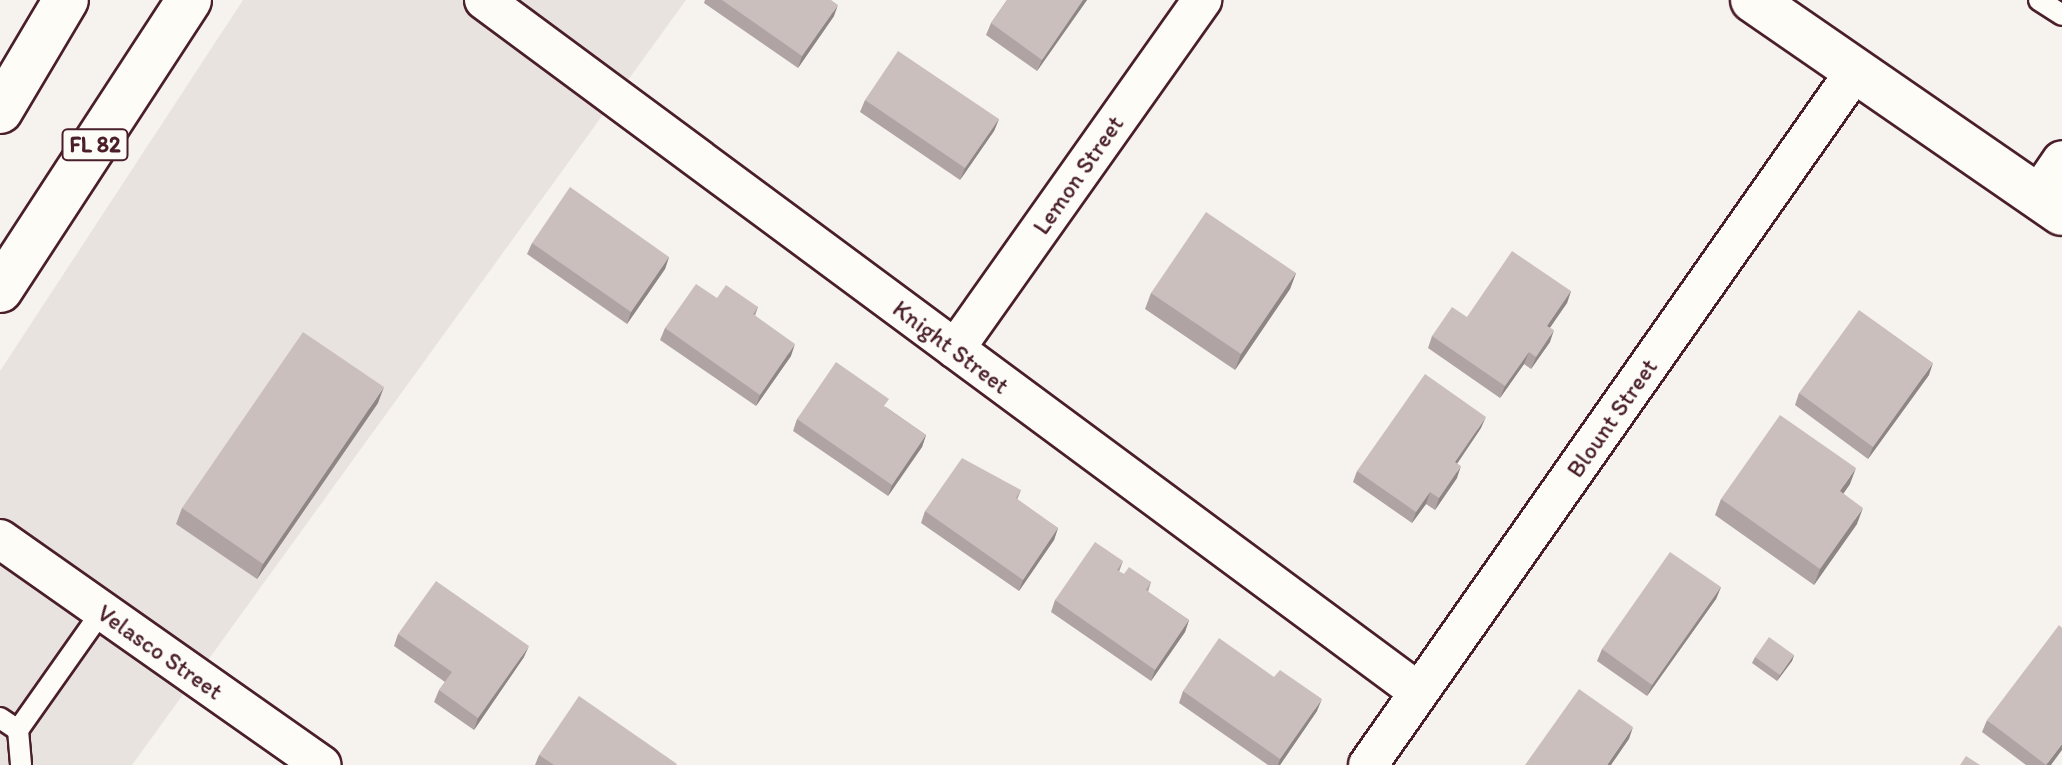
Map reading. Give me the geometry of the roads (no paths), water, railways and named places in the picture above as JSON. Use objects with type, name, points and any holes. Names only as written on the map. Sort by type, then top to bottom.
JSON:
[{"type":"main road","points":[[0,111],[66,0]]},
{"type":"main road","name":"FL 82","points":[[0,290],[189,0]]},
{"type":"main road","points":[[1753,0],[1856,70],[2054,189]]},
{"type":"street","name":"Knight Street","points":[[484,0],[1419,692]]},
{"type":"street","name":"Lemon Street","points":[[955,349],[1202,0]]},
{"type":"street","name":"Blount Street","points":[[1368,765],[1856,70]]},
{"type":"street","name":"Velasco Street","points":[[0,539],[321,765]]},
{"type":"lane","points":[[2039,0],[2062,15]]},
{"type":"lane","points":[[21,765],[18,730],[102,611]]},
{"type":"lane","points":[[0,718],[18,730]]}]
